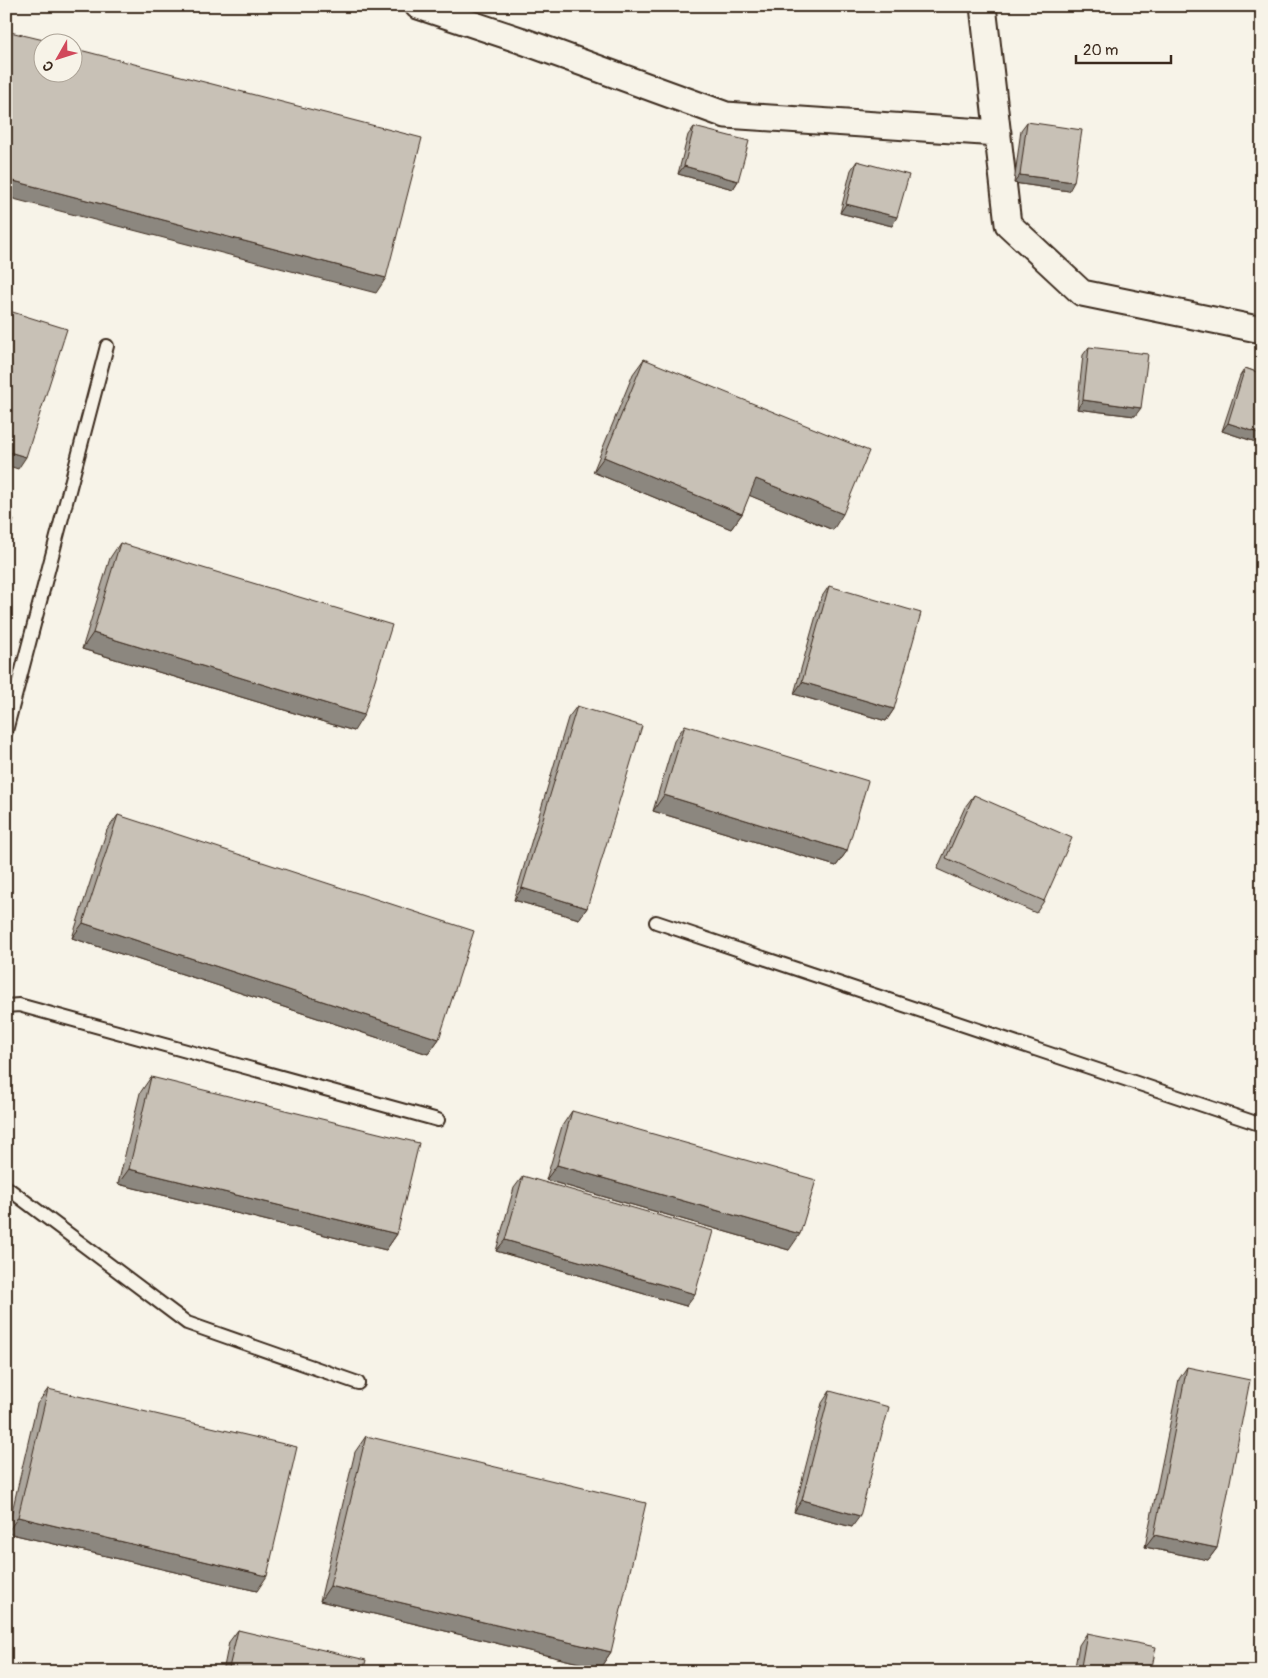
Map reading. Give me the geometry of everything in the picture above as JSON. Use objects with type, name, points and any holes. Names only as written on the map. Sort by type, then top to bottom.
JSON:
[{"type":"street","points":[[418,6],[520,40],[726,115],[998,133]]},
{"type":"street","points":[[983,6],[1008,224],[1082,293],[1262,330]]},
{"type":"lane","points":[[6,732],[107,346]]},
{"type":"lane","points":[[656,922],[1262,1125]]},
{"type":"lane","points":[[6,1006],[19,1004],[438,1120]]},
{"type":"lane","points":[[6,1188],[187,1323],[358,1383]]},
{"type":"building","points":[[6,31],[32,37],[32,82],[82,82],[82,51],[422,138],[386,278],[6,179]]},
{"type":"building","points":[[1027,122],[1082,130],[1074,182],[1020,175]]},
{"type":"building","points":[[694,127],[749,141],[738,181],[684,166]]},
{"type":"building","points":[[857,161],[909,175],[897,217],[846,204]]},
{"type":"building","points":[[6,310],[67,329],[26,457],[6,451]]},
{"type":"building","points":[[1089,347],[1148,354],[1141,408],[1083,400]]},
{"type":"building","points":[[644,359],[869,451],[843,514],[756,479],[742,514],[604,457]]},
{"type":"building","points":[[1245,368],[1262,374],[1262,434],[1228,423]]},
{"type":"building","points":[[6,517],[14,520],[6,549]]},
{"type":"building","points":[[120,543],[392,625],[364,715],[93,633]]},
{"type":"building","points":[[829,586],[921,613],[894,709],[802,682]]},
{"type":"building","points":[[577,706],[642,726],[587,908],[522,888]]},
{"type":"building","points":[[685,725],[868,781],[847,851],[664,795]]},
{"type":"building","points":[[974,795],[1072,838],[1044,901],[946,858]]},
{"type":"building","points":[[118,815],[474,931],[439,1039],[83,923]]},
{"type":"building","points":[[151,1077],[419,1143],[397,1234],[129,1169]]},
{"type":"building","points":[[572,1111],[816,1180],[800,1234],[557,1165]]},
{"type":"building","points":[[523,1176],[713,1231],[695,1294],[505,1240]]},
{"type":"building","points":[[1187,1367],[1250,1380],[1217,1548],[1154,1535]]},
{"type":"building","points":[[48,1389],[297,1447],[267,1576],[18,1517]]},
{"type":"building","points":[[830,1391],[889,1407],[860,1516],[802,1500]]},
{"type":"building","points":[[366,1436],[646,1503],[611,1652],[330,1586]]},
{"type":"building","points":[[238,1630],[366,1660],[363,1672],[228,1672]]},
{"type":"building","points":[[1087,1633],[1156,1647],[1151,1672],[1080,1672]]}]
